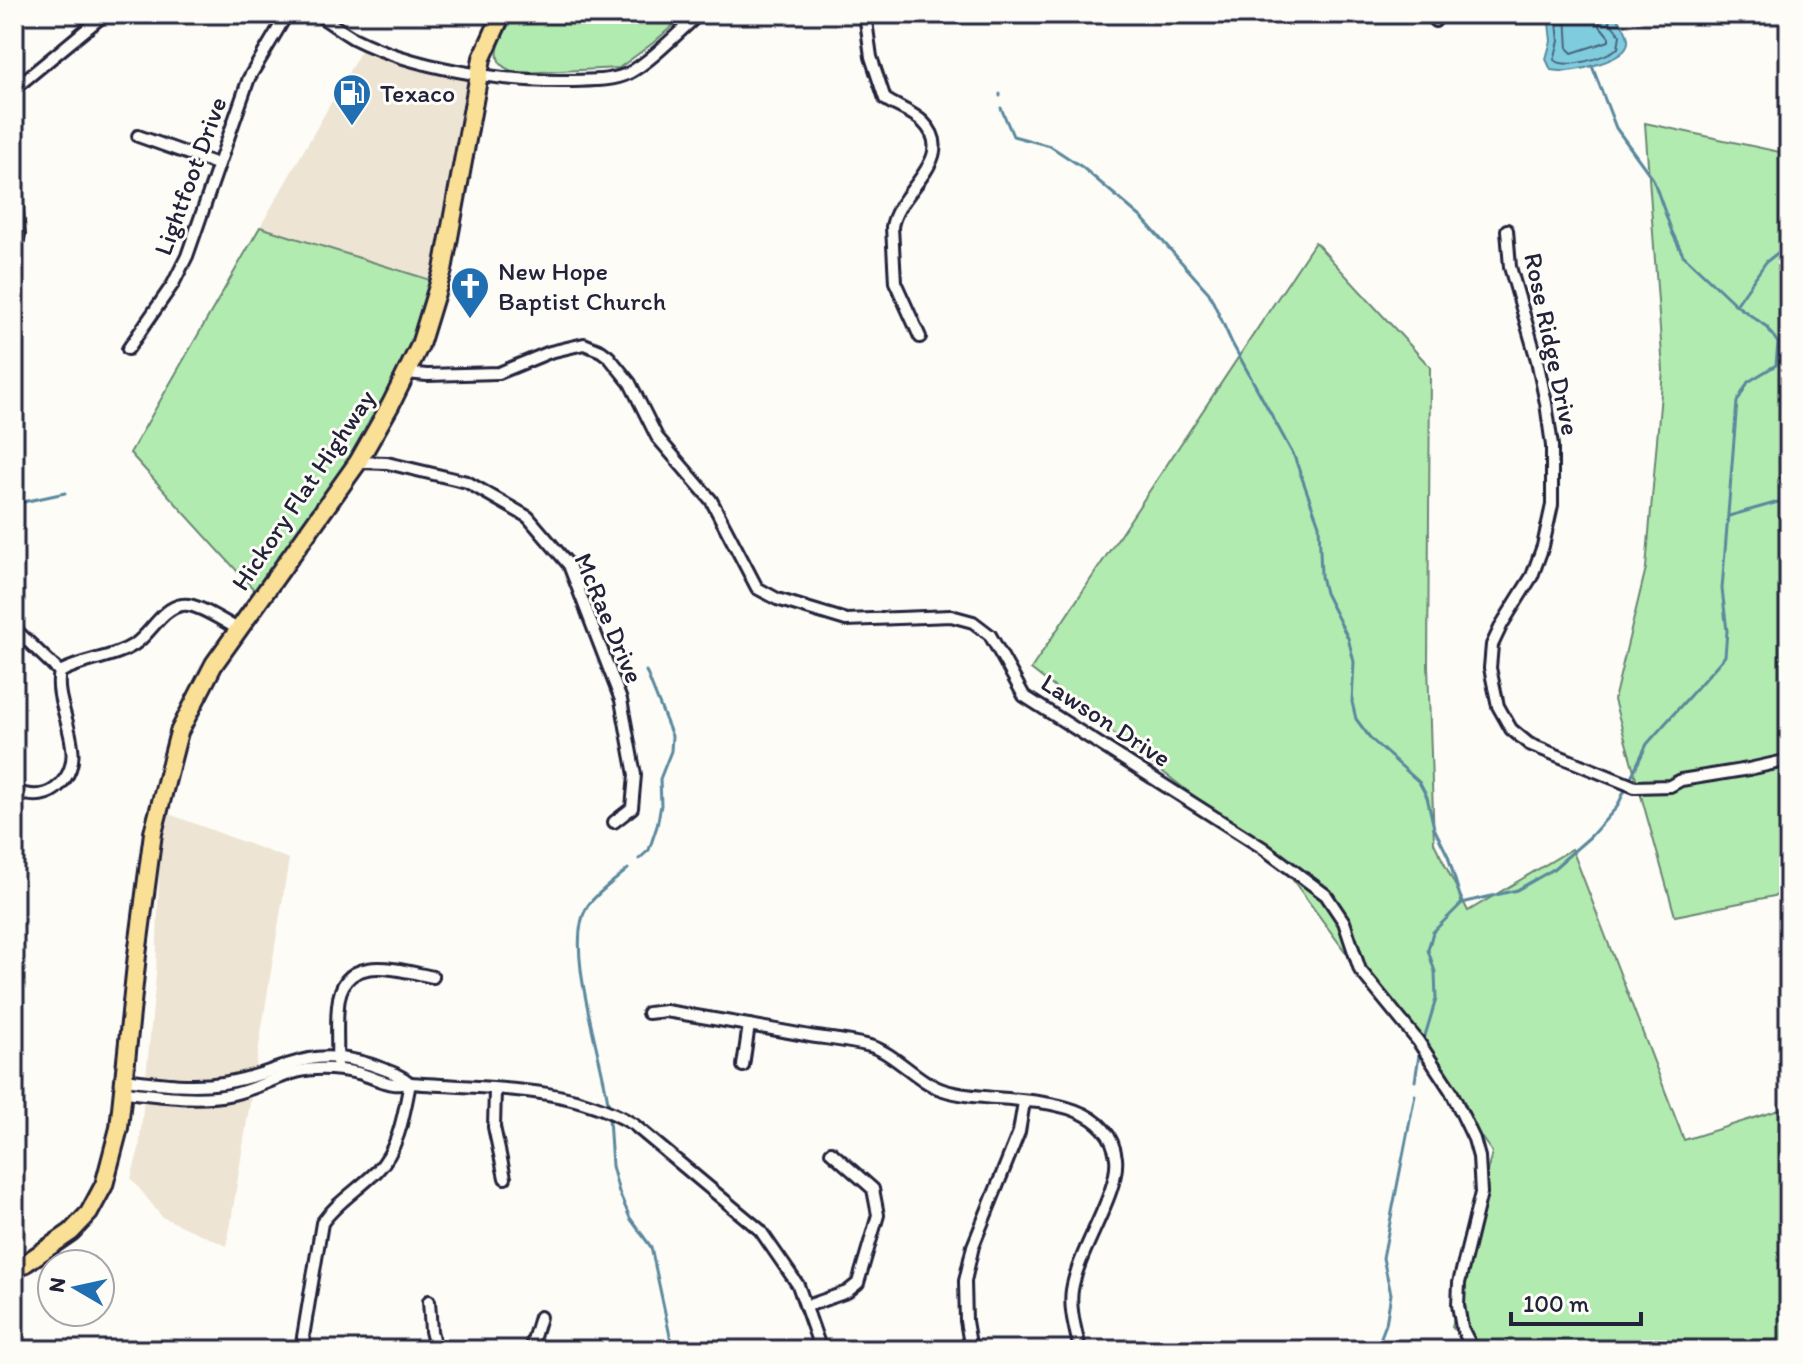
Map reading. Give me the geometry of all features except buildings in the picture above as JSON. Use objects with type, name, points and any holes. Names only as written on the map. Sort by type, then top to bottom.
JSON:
[{"type":"main road","name":"Hickory Flat Highway","points":[[14,1274],[80,1223],[94,1205],[113,1159],[129,1086],[146,891],[156,819],[179,732],[201,685],[358,462],[407,373],[436,301],[478,75],[488,40],[502,14]]},
{"type":"street","points":[[14,89],[105,14]]},
{"type":"street","name":"Lightfoot Drive","points":[[128,349],[173,284],[187,256],[249,78],[287,14]]},
{"type":"street","points":[[317,14],[351,37],[381,50],[478,75],[531,81],[607,79],[631,72],[699,14]]},
{"type":"street","points":[[865,14],[871,57],[885,99],[922,120],[935,144],[931,165],[906,196],[892,227],[895,282],[920,337]]},
{"type":"street","points":[[138,136],[217,164]]},
{"type":"street","points":[[14,177],[19,234],[14,259]]},
{"type":"street","name":"Rose Ridge Drive","points":[[1507,230],[1510,267],[1546,403],[1552,446],[1552,505],[1543,546],[1532,576],[1492,645],[1490,668],[1498,706],[1511,729],[1529,744],[1635,787],[1670,786],[1681,780],[1789,760]]},
{"type":"street","name":"Lawson Drive","points":[[407,373],[499,373],[550,352],[584,344],[601,351],[630,383],[657,437],[711,500],[757,588],[777,599],[846,620],[951,616],[973,622],[990,635],[1024,696],[1263,848],[1326,895],[1344,922],[1360,970],[1418,1041],[1451,1091],[1474,1139],[1479,1157],[1481,1193],[1459,1283],[1458,1305],[1462,1328],[1473,1350]]},
{"type":"street","name":"McRae Drive","points":[[358,462],[387,463],[467,482],[528,517],[569,565],[621,700],[635,775],[632,808],[614,822]]},
{"type":"street","points":[[14,791],[40,795],[53,791],[68,777],[71,739],[57,684],[60,672],[75,664],[124,650],[149,633],[170,609],[182,604],[195,605],[238,629]]},
{"type":"street","points":[[14,628],[60,672]]},
{"type":"street","points":[[336,1069],[338,1004],[348,979],[357,972],[381,966],[433,977]]},
{"type":"street","points":[[648,1013],[666,1011],[873,1046],[924,1082],[945,1091],[1078,1110],[1094,1118],[1107,1135],[1116,1155],[1116,1175],[1072,1292],[1080,1350]]},
{"type":"street","points":[[743,1066],[749,1025]]},
{"type":"street","points":[[129,1086],[209,1085],[237,1081],[303,1058],[337,1057],[400,1075],[410,1083]]},
{"type":"street","points":[[129,1086],[186,1097],[226,1095],[257,1088],[309,1069],[336,1069],[396,1087],[410,1083],[563,1096],[586,1102],[633,1124],[760,1230],[798,1285],[821,1350]]},
{"type":"street","points":[[307,1350],[303,1337],[322,1223],[332,1208],[379,1170],[388,1156],[404,1114],[410,1083]]},
{"type":"street","points":[[495,1090],[494,1127],[505,1178]]},
{"type":"street","points":[[971,1350],[966,1321],[965,1281],[973,1246],[1014,1145],[1024,1102]]},
{"type":"street","points":[[807,1306],[847,1292],[858,1283],[878,1215],[873,1189],[831,1152]]},
{"type":"street","points":[[429,1301],[435,1347]]},
{"type":"street","points":[[530,1350],[540,1317]]},
{"type":"street","points":[[421,1350],[435,1347],[456,1350]]},
{"type":"shaded area","points":[[367,40],[469,76],[456,215],[440,283],[260,227]]},
{"type":"shaded area","points":[[161,811],[289,859],[227,1246],[162,1217],[131,1178],[139,1149],[156,975]]},
{"type":"green space","points":[[515,14],[686,14],[619,68],[520,73],[501,64],[498,57],[501,40]]},
{"type":"green space","points":[[1645,123],[1789,154],[1789,893],[1675,916],[1614,700],[1646,568],[1663,370]]},
{"type":"green space","points":[[260,227],[440,283],[408,383],[257,593],[130,453]]},
{"type":"green space","points":[[1315,242],[1430,367],[1428,665],[1434,843],[1468,911],[1572,849],[1684,1140],[1789,1107],[1789,1350],[1473,1350],[1452,1327],[1492,1152],[1281,864],[1031,669]]},
{"type":"water","points":[[1548,14],[1613,14],[1626,33],[1627,47],[1616,57],[1589,67],[1551,70],[1546,59],[1551,41]]},
{"type":"waterway","points":[[1592,66],[1616,128],[1653,179],[1683,255],[1736,305],[1767,327],[1778,343],[1776,365],[1748,382],[1737,402],[1722,589],[1727,631],[1725,656],[1647,744],[1631,777]]},
{"type":"waterway","points":[[1001,108],[1013,136],[1050,146],[1082,167],[1142,218],[1209,293],[1232,343],[1294,456],[1319,525],[1321,576],[1325,593],[1348,638],[1354,662],[1352,702],[1356,719],[1371,739],[1419,782],[1427,797],[1434,828],[1448,856],[1462,903]]},
{"type":"waterway","points":[[1736,305],[1766,262],[1789,244]]},
{"type":"waterway","points":[[14,504],[65,493]]},
{"type":"waterway","points":[[1729,516],[1789,499]]},
{"type":"waterway","points":[[639,859],[649,850],[657,826],[661,805],[660,779],[671,751],[672,736],[646,671]]},
{"type":"waterway","points":[[1424,1039],[1436,999],[1435,972],[1428,950],[1433,932],[1462,903],[1517,890],[1552,870],[1590,837],[1617,807],[1625,790]]},
{"type":"waterway","points":[[608,1103],[586,1002],[579,947],[587,907],[628,869]]},
{"type":"waterway","points":[[1415,1081],[1419,1055]]},
{"type":"waterway","points":[[1376,1350],[1386,1324],[1391,1294],[1383,1258],[1415,1095]]},
{"type":"waterway","points":[[609,1118],[612,1166],[619,1192],[630,1218],[651,1247],[673,1350]]},
{"type":"place","name":"Texaco","points":[[352,127]]},
{"type":"place","name":"New Hope Baptist Church","points":[[470,320]]}]
